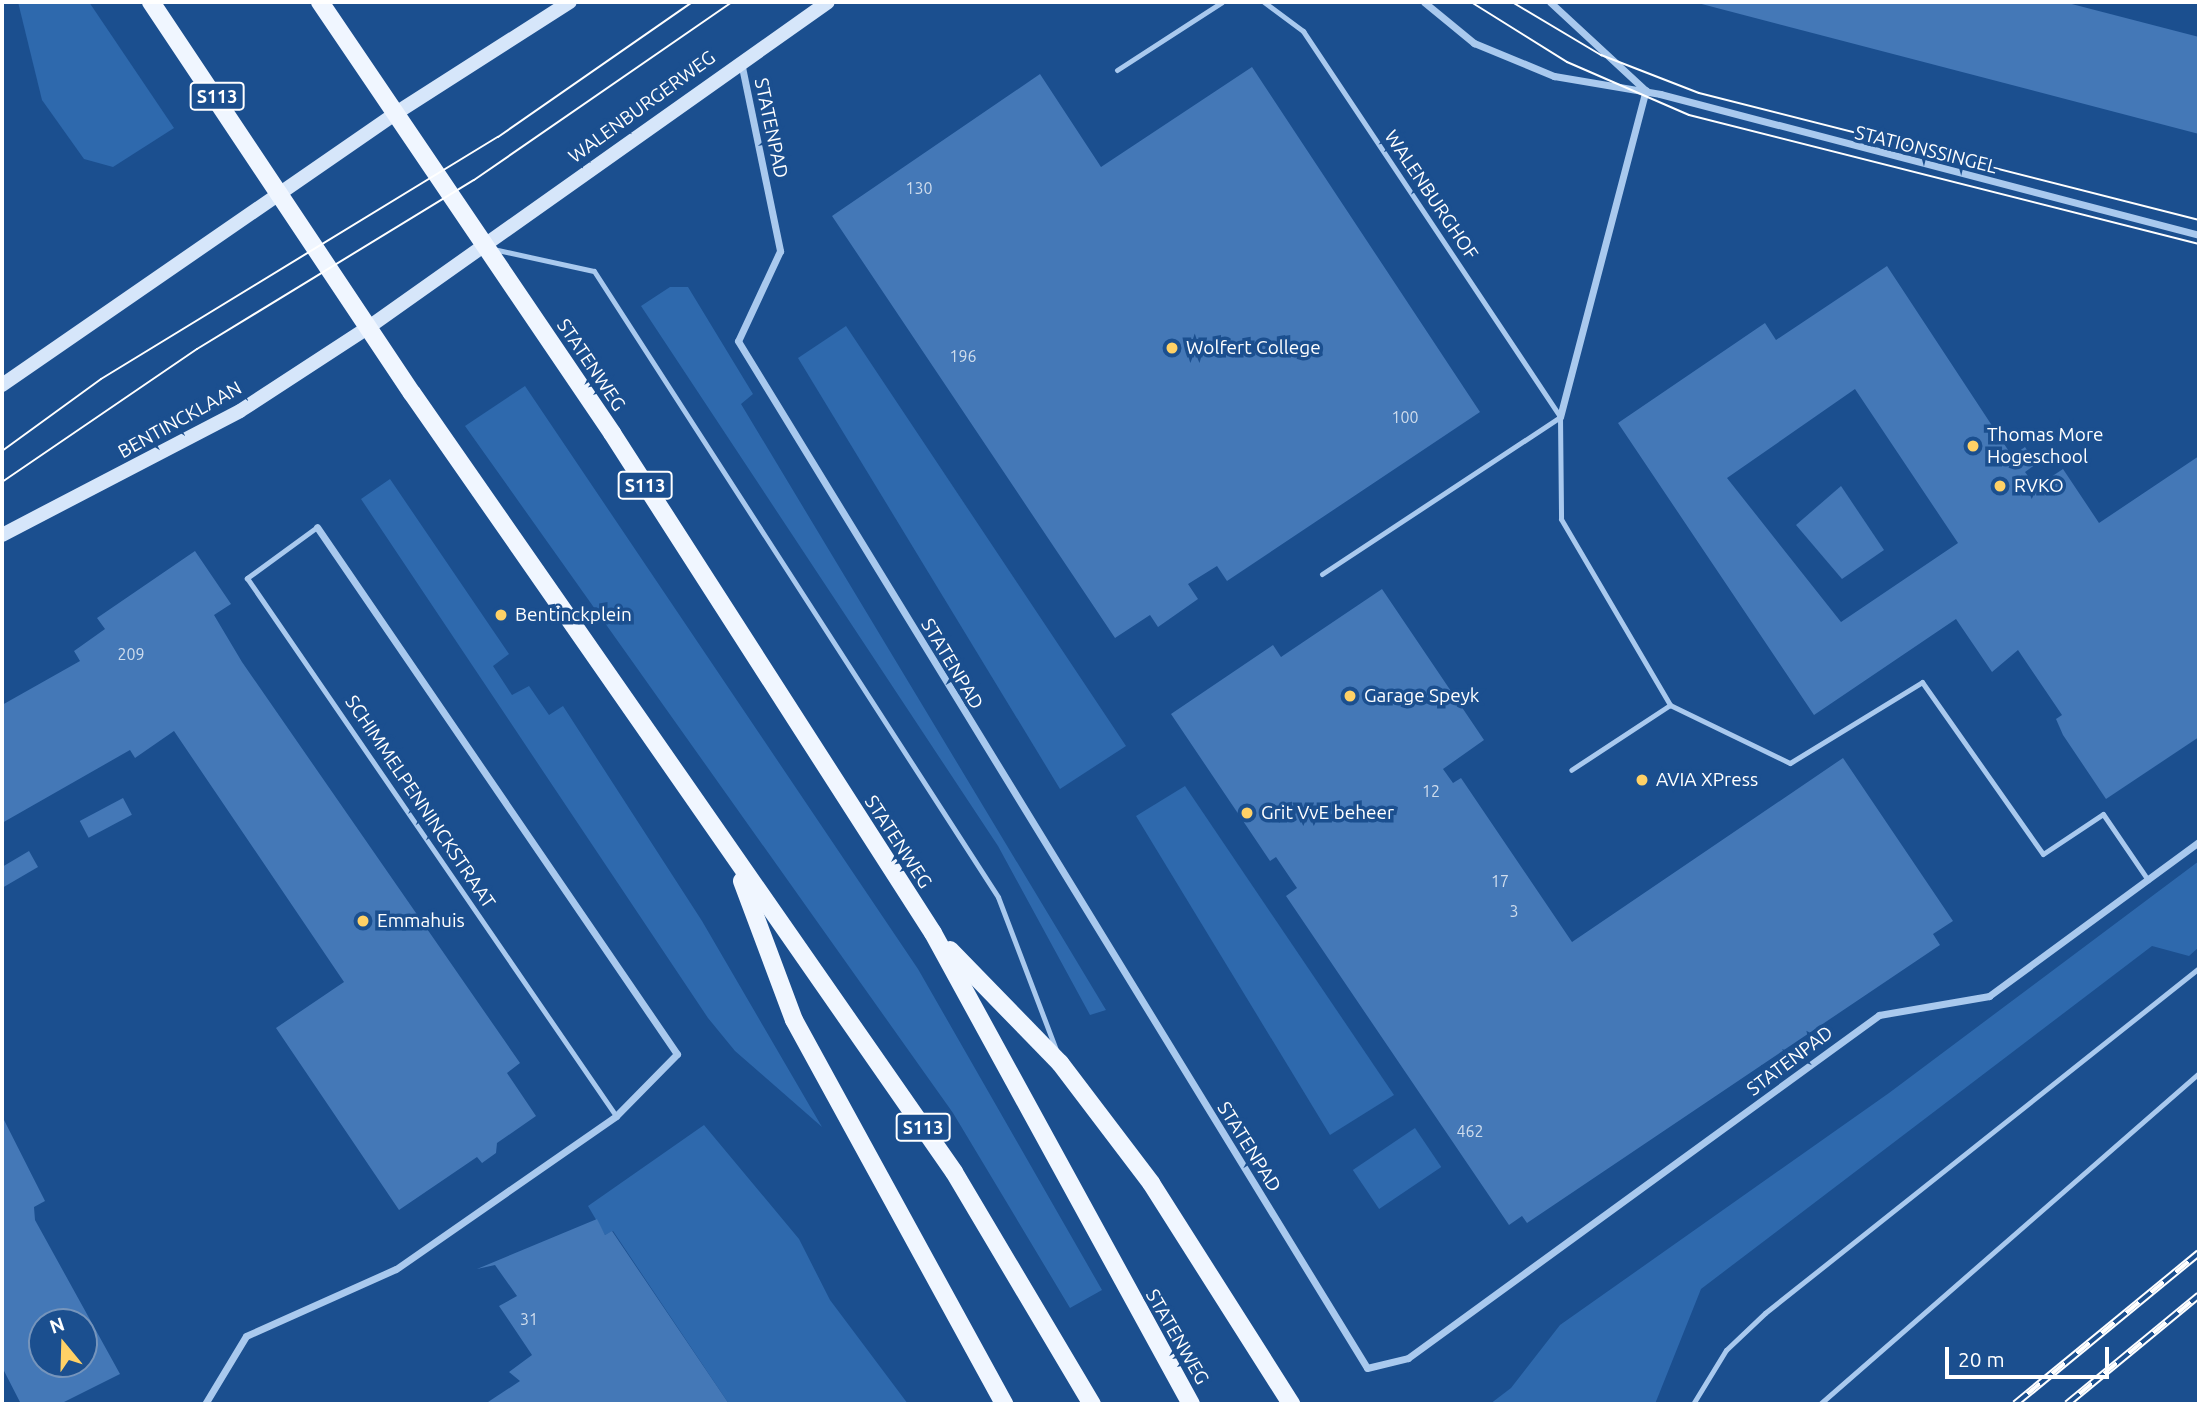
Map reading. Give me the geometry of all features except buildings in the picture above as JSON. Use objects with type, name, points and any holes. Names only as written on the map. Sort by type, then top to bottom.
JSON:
[{"type":"main road","name":"S113","points":[[151,2],[369,327],[735,862],[954,1172],[1092,1404]]},
{"type":"main road","name":"S113","points":[[320,2],[481,246]]},
{"type":"main road","name":"STATENWEG","points":[[481,246],[612,433],[933,933],[1191,1404]]},
{"type":"main road","name":"S113","points":[[735,862],[794,1020],[1004,1404]]},
{"type":"main road","name":"S113","points":[[933,933],[1060,1063],[1225,1290],[1291,1404]]},
{"type":"street","points":[[2,385],[393,115],[570,2]]},
{"type":"street","name":"WALENBURGERWEG","points":[[481,246],[741,60],[828,2]]},
{"type":"street","name":"STATIONSSINGEL","points":[[1424,2],[1474,43],[1554,76],[1646,90],[2199,235]]},
{"type":"street","name":"STATIONSSINGEL","points":[[1550,2],[1646,90]]},
{"type":"street","name":"STATENPAD","points":[[741,60],[780,251],[738,341],[1367,1368],[1408,1358],[1879,1015],[1989,996],[2199,842]]},
{"type":"street","points":[[1560,417],[1646,90]]},
{"type":"street","points":[[369,327],[481,246]]},
{"type":"street","name":"BENTINCKLAAN","points":[[2,535],[229,417],[369,327]]},
{"type":"street","points":[[205,1404],[246,1336],[396,1269],[616,1116],[677,1054],[317,527]]},
{"type":"lane","points":[[1117,70],[1222,2]]},
{"type":"lane","name":"WALENBURGHOF","points":[[1264,2],[1303,31],[1560,417]]},
{"type":"lane","points":[[481,246],[594,271],[998,897],[1060,1063]]},
{"type":"lane","points":[[1322,574],[1560,417]]},
{"type":"lane","points":[[1560,417],[1561,519],[1670,705],[1790,763],[1922,682],[2043,854],[2103,814],[2148,880]]},
{"type":"lane","name":"SCHIMMELPENNINCKSTRAAT","points":[[317,527],[247,578],[616,1116]]},
{"type":"lane","points":[[1571,770],[1670,705]]},
{"type":"lane","points":[[1692,1404],[1726,1350],[1765,1313],[2199,968]]},
{"type":"lane","points":[[1820,1404],[2199,1073]]},
{"type":"shaded area","points":[[18,2],[89,2],[174,128],[113,167],[84,159],[42,100]]},
{"type":"shaded area","points":[[670,287],[688,287],[753,394],[741,404],[1106,1010],[1090,1015],[998,846],[641,306]]},
{"type":"shaded area","points":[[846,326],[1126,746],[1060,789],[798,358]]},
{"type":"shaded area","points":[[525,386],[918,969],[1102,1290],[1070,1308],[953,1113],[465,426]]},
{"type":"shaded area","points":[[390,479],[509,654],[493,666],[512,695],[529,686],[549,715],[563,706],[702,921],[822,1127],[735,1051],[708,1018],[361,499]]},
{"type":"shaded area","points":[[1185,786],[1394,1095],[1330,1135],[1136,816]]},
{"type":"shaded area","points":[[2199,861],[2199,947],[2189,956],[2152,946],[1701,1289],[1655,1404],[1490,1404],[1511,1388],[1560,1325],[1889,1093]]},
{"type":"shaded area","points":[[704,1125],[799,1239],[830,1300],[908,1404],[729,1404],[613,1231],[605,1235],[588,1206]]},
{"type":"shaded area","points":[[1415,1128],[1441,1167],[1379,1209],[1353,1170]]},
{"type":"tram line","points":[[2,451],[101,379],[498,137],[692,2]]},
{"type":"tram line","points":[[2,482],[197,349],[474,180],[732,2]]},
{"type":"tram line","points":[[1471,2],[1567,62],[1689,115],[2199,244]]},
{"type":"tram line","points":[[1512,2],[1601,55],[1699,93],[2199,220]]},
{"type":"railway","points":[[2015,1404],[2199,1253]]},
{"type":"railway","points":[[2067,1404],[2199,1295]]},
{"type":"place","name":"Wolfert College","points":[[1172,348]]},
{"type":"place","name":"Thomas More Hogeschool","points":[[1973,446]]},
{"type":"place","name":"RVKO","points":[[2000,486]]},
{"type":"place","name":"Bentinckplein","points":[[501,615]]},
{"type":"place","name":"Garage Speyk","points":[[1350,696]]},
{"type":"place","name":"AVIA XPress","points":[[1642,780]]},
{"type":"place","name":"Grit VvE beheer","points":[[1247,813]]},
{"type":"place","name":"Emmahuis","points":[[363,921]]}]
